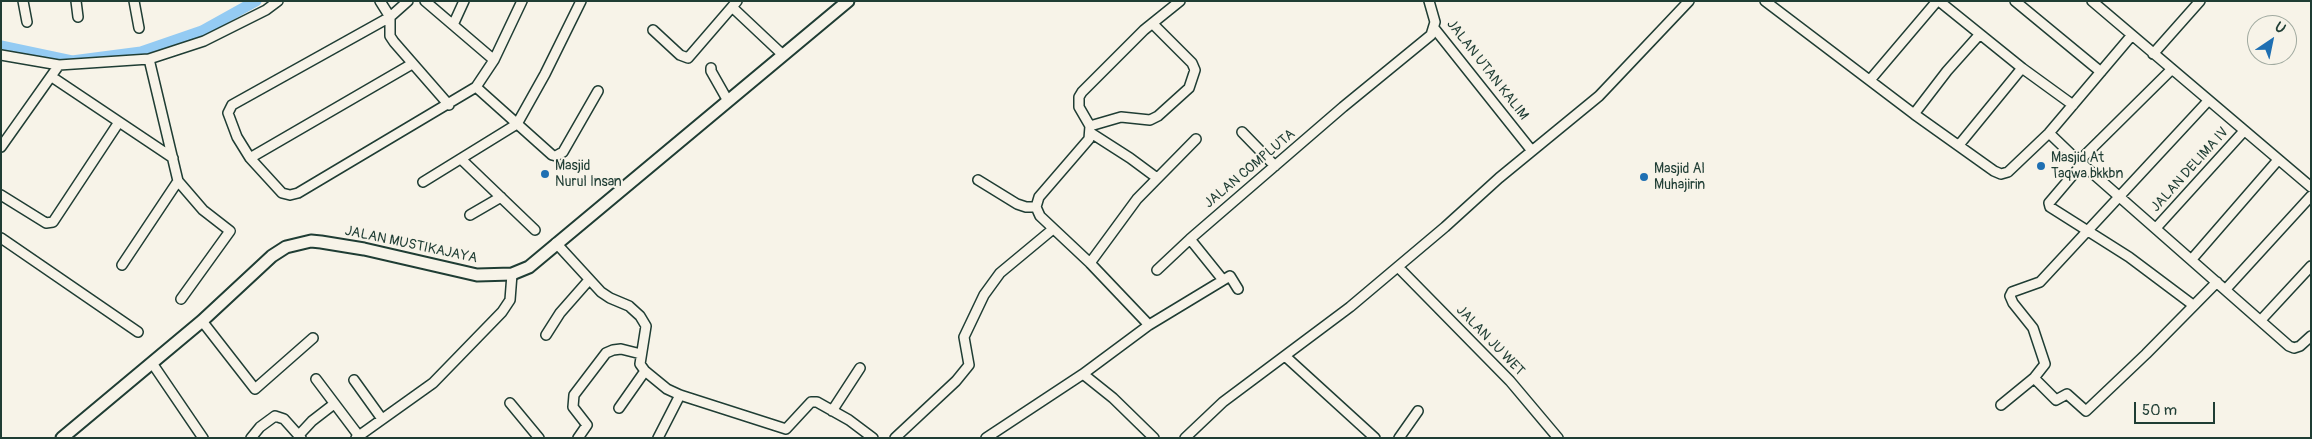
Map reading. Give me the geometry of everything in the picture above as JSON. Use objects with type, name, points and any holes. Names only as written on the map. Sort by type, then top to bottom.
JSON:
[{"type":"main road","name":"JALAN MUSTIKAJAYA","points":[[62,438],[202,321],[272,256],[286,247],[311,241],[364,249],[477,275],[512,274],[529,267],[848,1]]},
{"type":"street","points":[[23,1],[28,22]]},
{"type":"street","points":[[76,1],[78,17]]},
{"type":"street","points":[[134,1],[139,28]]},
{"type":"street","points":[[1,55],[59,66],[149,59],[204,41],[266,10],[278,1]]},
{"type":"street","points":[[380,1],[390,17],[390,36],[448,104]]},
{"type":"street","points":[[408,1],[390,17],[232,106],[228,112],[237,138],[250,158],[282,193],[290,195],[298,193],[476,87],[494,60],[522,1]]},
{"type":"street","points":[[425,1],[494,60]]},
{"type":"street","points":[[453,25],[464,1]]},
{"type":"street","points":[[423,182],[517,124],[545,74],[581,1]]},
{"type":"street","points":[[1157,178],[1090,130],[1078,107],[1082,92],[1140,34],[1180,1]]},
{"type":"street","name":"JALAN UTAN KALIM","points":[[1429,1],[1435,22],[1434,28],[1532,151]]},
{"type":"street","points":[[1185,438],[1223,402],[1285,356],[1398,266],[1599,96],[1689,1]]},
{"type":"street","points":[[1765,1],[1914,114],[1994,171],[2001,174],[2008,172],[2049,132],[2132,35]]},
{"type":"street","points":[[1870,80],[1938,1],[2022,68],[2073,105]]},
{"type":"street","points":[[2015,1],[2101,72]]},
{"type":"street","points":[[2092,1],[2311,188]]},
{"type":"street","points":[[2154,54],[2200,1]]},
{"type":"street","points":[[653,30],[680,56],[688,58],[734,4],[783,55]]},
{"type":"street","points":[[1090,130],[1121,117],[1150,120],[1158,116],[1189,88],[1195,70],[1192,63],[1152,24]]},
{"type":"street","name":"JALAN COMPLUTA","points":[[1157,270],[1275,166],[1431,35],[1434,28]]},
{"type":"street","points":[[1914,114],[1947,71],[1980,34]]},
{"type":"street","points":[[149,59],[178,180],[203,210],[230,231],[181,299]]},
{"type":"street","points":[[250,158],[412,64]]},
{"type":"street","points":[[1,147],[59,66]]},
{"type":"street","points":[[711,68],[728,101]]},
{"type":"street","points":[[1959,145],[2022,68]]},
{"type":"street","points":[[2171,70],[2081,162],[2049,203],[2050,207],[2129,257],[2193,305]]},
{"type":"street","points":[[52,77],[173,158]]},
{"type":"street","points":[[476,87],[552,155],[559,155],[563,152],[598,91]]},
{"type":"street","points":[[2001,406],[2034,378],[2046,364],[2046,359],[2033,328],[2010,296],[2017,289],[2040,282],[2208,101]]},
{"type":"street","points":[[1,195],[46,223],[53,222],[119,122]]},
{"type":"street","points":[[1090,130],[1089,139],[1040,197],[1036,207],[1040,216],[1090,263],[1149,325]]},
{"type":"street","name":"JALAN DELIMA IV","points":[[2156,228],[2244,131]]},
{"type":"street","points":[[1242,132],[1275,166]]},
{"type":"street","points":[[2049,132],[2119,196],[2294,348],[2300,346],[2311,336]]},
{"type":"street","points":[[1090,263],[1137,199],[1196,139]]},
{"type":"street","points":[[461,159],[535,230]]},
{"type":"street","points":[[2192,259],[2278,160]]},
{"type":"street","points":[[122,265],[178,180]]},
{"type":"street","points":[[978,180],[1017,204],[1026,207],[1036,207]]},
{"type":"street","points":[[2226,289],[2311,196]]},
{"type":"street","points":[[470,215],[501,197]]},
{"type":"street","points":[[895,438],[956,381],[969,365],[964,337],[984,295],[1000,274],[1053,228]]},
{"type":"street","points":[[1,238],[138,332]]},
{"type":"street","points":[[1190,239],[1223,280]]},
{"type":"street","points":[[556,244],[600,292],[629,306],[640,316],[646,326],[640,364],[645,371],[668,389],[785,433],[810,402],[817,402],[849,420],[866,436]]},
{"type":"street","name":"JALAN JU WET","points":[[1398,266],[1510,381],[1558,438]]},
{"type":"street","points":[[2262,320],[2311,266]]},
{"type":"street","points":[[316,379],[358,437],[432,383],[502,312],[510,300],[512,274]]},
{"type":"street","points":[[986,438],[1084,374],[1149,325],[1223,280],[1230,276],[1238,290]]},
{"type":"street","points":[[546,335],[560,313],[589,280]]},
{"type":"street","points":[[2034,378],[2056,400],[2067,394],[2086,411],[2217,282]]},
{"type":"street","points":[[202,321],[255,389],[313,338]]},
{"type":"street","points":[[578,438],[587,425],[572,408],[574,395],[606,353],[621,349],[641,354]]},
{"type":"street","points":[[1285,356],[1375,438]]},
{"type":"street","points":[[152,362],[203,438]]},
{"type":"street","points":[[832,411],[860,368]]},
{"type":"street","points":[[619,408],[645,371]]},
{"type":"street","points":[[1084,374],[1113,398],[1154,438]]},
{"type":"street","points":[[354,380],[382,419]]},
{"type":"street","points":[[658,438],[680,395]]},
{"type":"street","points":[[510,403],[539,438]]},
{"type":"street","points":[[251,438],[260,427],[275,416],[284,419],[300,437],[312,421],[334,404]]},
{"type":"street","points":[[1398,438],[1418,412]]},
{"type":"waterway","points":[[1,46],[72,61],[141,52],[202,31],[256,1]]},
{"type":"place","name":"Masjid At Taqwa bkkbn","points":[[2041,166]]},
{"type":"place","name":"Masjid Nurul Insan","points":[[545,174]]},
{"type":"place","name":"Masjid Al Muhajirin","points":[[1644,177]]}]
